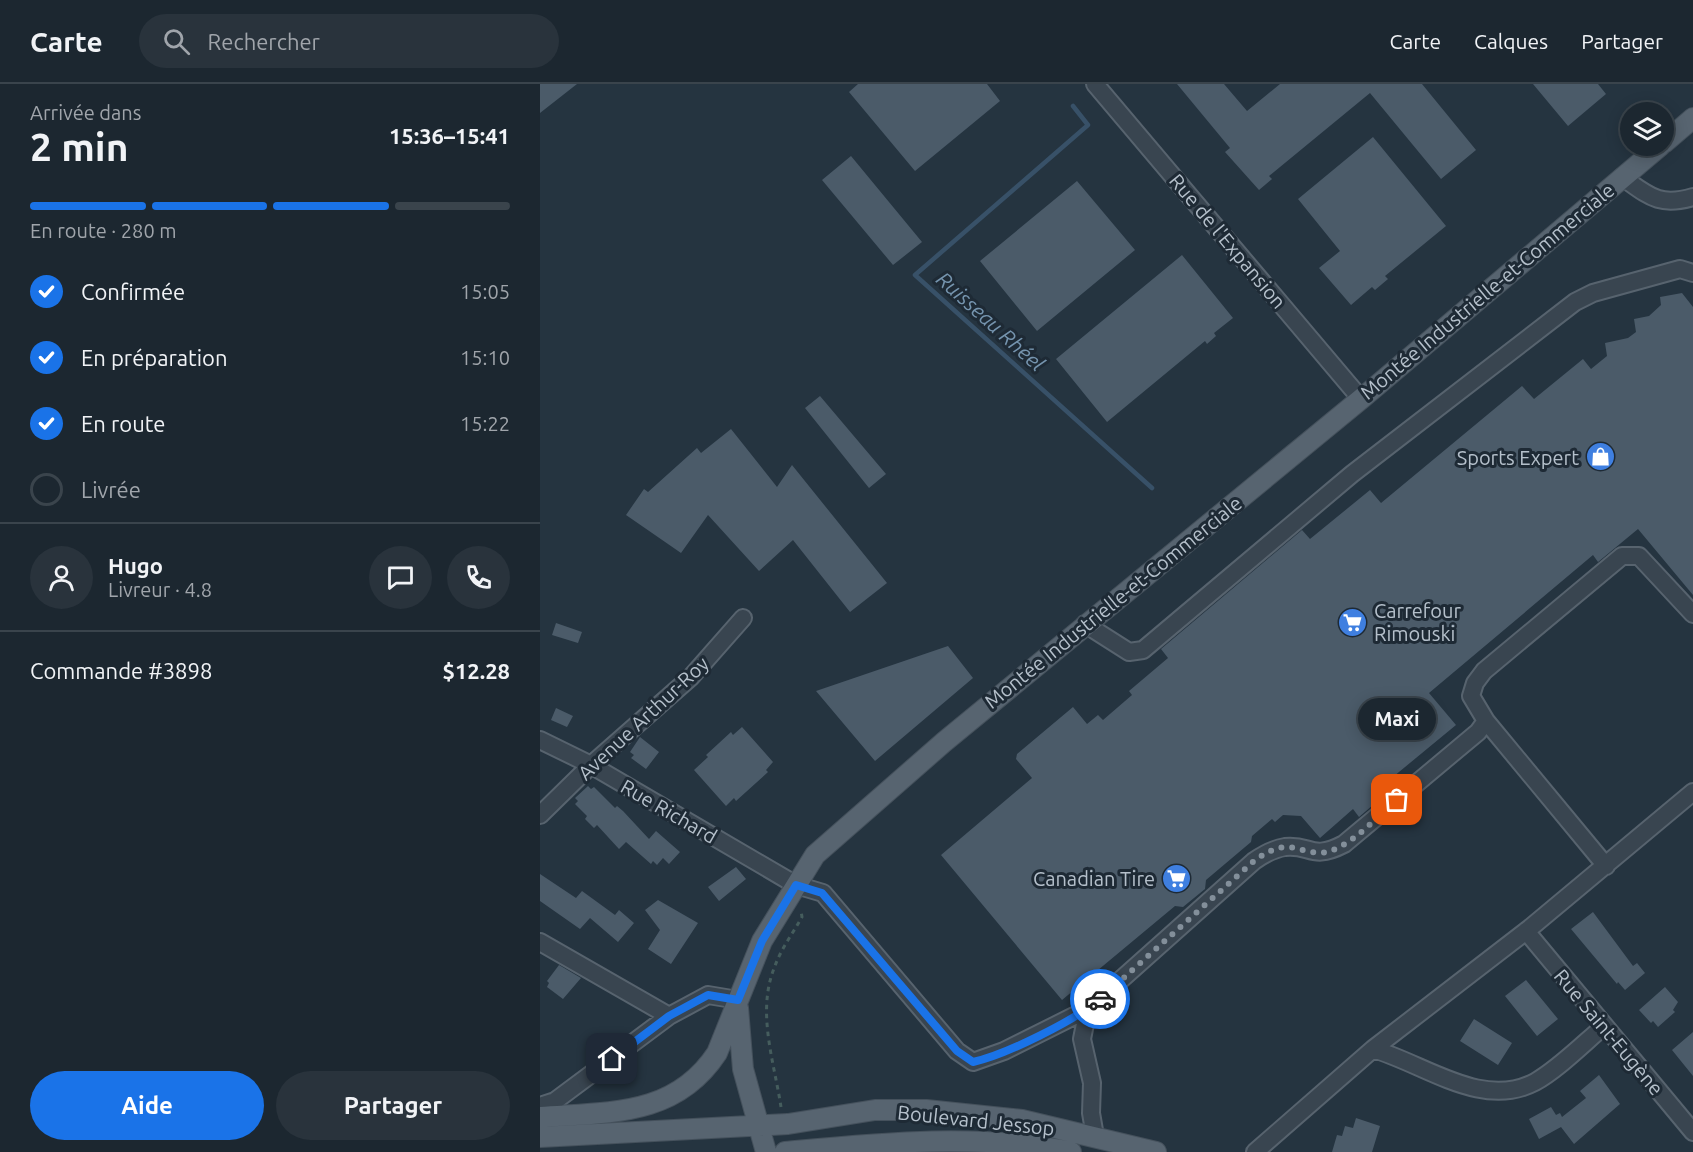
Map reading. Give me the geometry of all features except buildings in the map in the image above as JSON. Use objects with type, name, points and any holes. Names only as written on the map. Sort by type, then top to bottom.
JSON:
[{"type":"main road","points":[[1674,134],[1693,118]]},
{"type":"main road","name":"Montée Industrielle-et-Commerciale","points":[[766,1152],[743,1069],[738,1000],[762,941],[815,855],[859,813],[1085,624],[1361,399],[1648,156]]},
{"type":"main road","points":[[540,1117],[629,1110],[664,1101],[685,1089],[708,1068],[717,1053],[738,1000]]},
{"type":"main road","name":"Boulevard Jessop","points":[[540,1137],[788,1124],[874,1110],[926,1110],[1022,1120],[1156,1152]]},
{"type":"main road","name":"Boulevard Jessop","points":[[785,1152],[939,1140],[1016,1144],[1071,1152]]},
{"type":"street","name":"Rue de l'Expansion","points":[[1095,84],[1361,399]]},
{"type":"street","points":[[1622,177],[1653,198],[1672,203],[1693,197]]},
{"type":"street","points":[[1085,624],[1129,652],[1143,650],[1352,474],[1575,302],[1593,293],[1689,267]]},
{"type":"street","points":[[1606,866],[1486,721],[1471,696],[1475,683],[1484,671],[1622,556],[1639,556],[1693,614]]},
{"type":"street","name":"Avenue Arthur-Roy","points":[[540,815],[591,765],[691,677],[743,618]]},
{"type":"street","points":[[1095,1136],[1091,1113],[1092,1083],[1082,1039],[1088,1009],[1254,861],[1270,851],[1287,847],[1314,853],[1329,852],[1344,844],[1478,732],[1486,721]]},
{"type":"street","name":"Rue Richard","points":[[540,740],[591,765],[796,885],[822,893],[957,1051],[973,1062],[1004,1051],[1088,1009]]},
{"type":"street","points":[[1255,1152],[1373,1049],[1526,932],[1693,792]]},
{"type":"street","name":"Rue Saint-Eugène","points":[[1526,932],[1693,1132]]},
{"type":"street","points":[[540,942],[669,1016]]},
{"type":"street","points":[[540,1106],[555,1101],[669,1016],[708,995],[738,1000]]},
{"type":"street","points":[[1373,1049],[1402,1057],[1480,1090],[1502,1092],[1519,1089],[1537,1081],[1603,1027]]},
{"type":"path","points":[[777,1081],[768,1036],[766,999],[775,966],[802,917],[796,885]]},
{"type":"waterway","name":"Ruisseau Rhéel","points":[[1073,106],[1088,125],[915,275],[1152,488]]},
{"type":"way so far","points":[[1100,999],[1254,861],[1270,851],[1287,847],[1314,853],[1329,852],[1344,844],[1397,800]]},
{"type":"place","name":"Sports Expert","points":[[1600,457]]},
{"type":"place","name":"Carrefour Rimouski","points":[[1353,622]]},
{"type":"place","name":"Maxi","points":[[1397,800]]},
{"type":"place","name":"Canadian Tire","points":[[1176,878]]},
{"type":"route","points":[[612,1059],[669,1016],[708,995],[738,1000],[769,927],[796,885],[822,893],[957,1051],[973,1062],[1004,1051],[1088,1009],[1100,999]]}]
